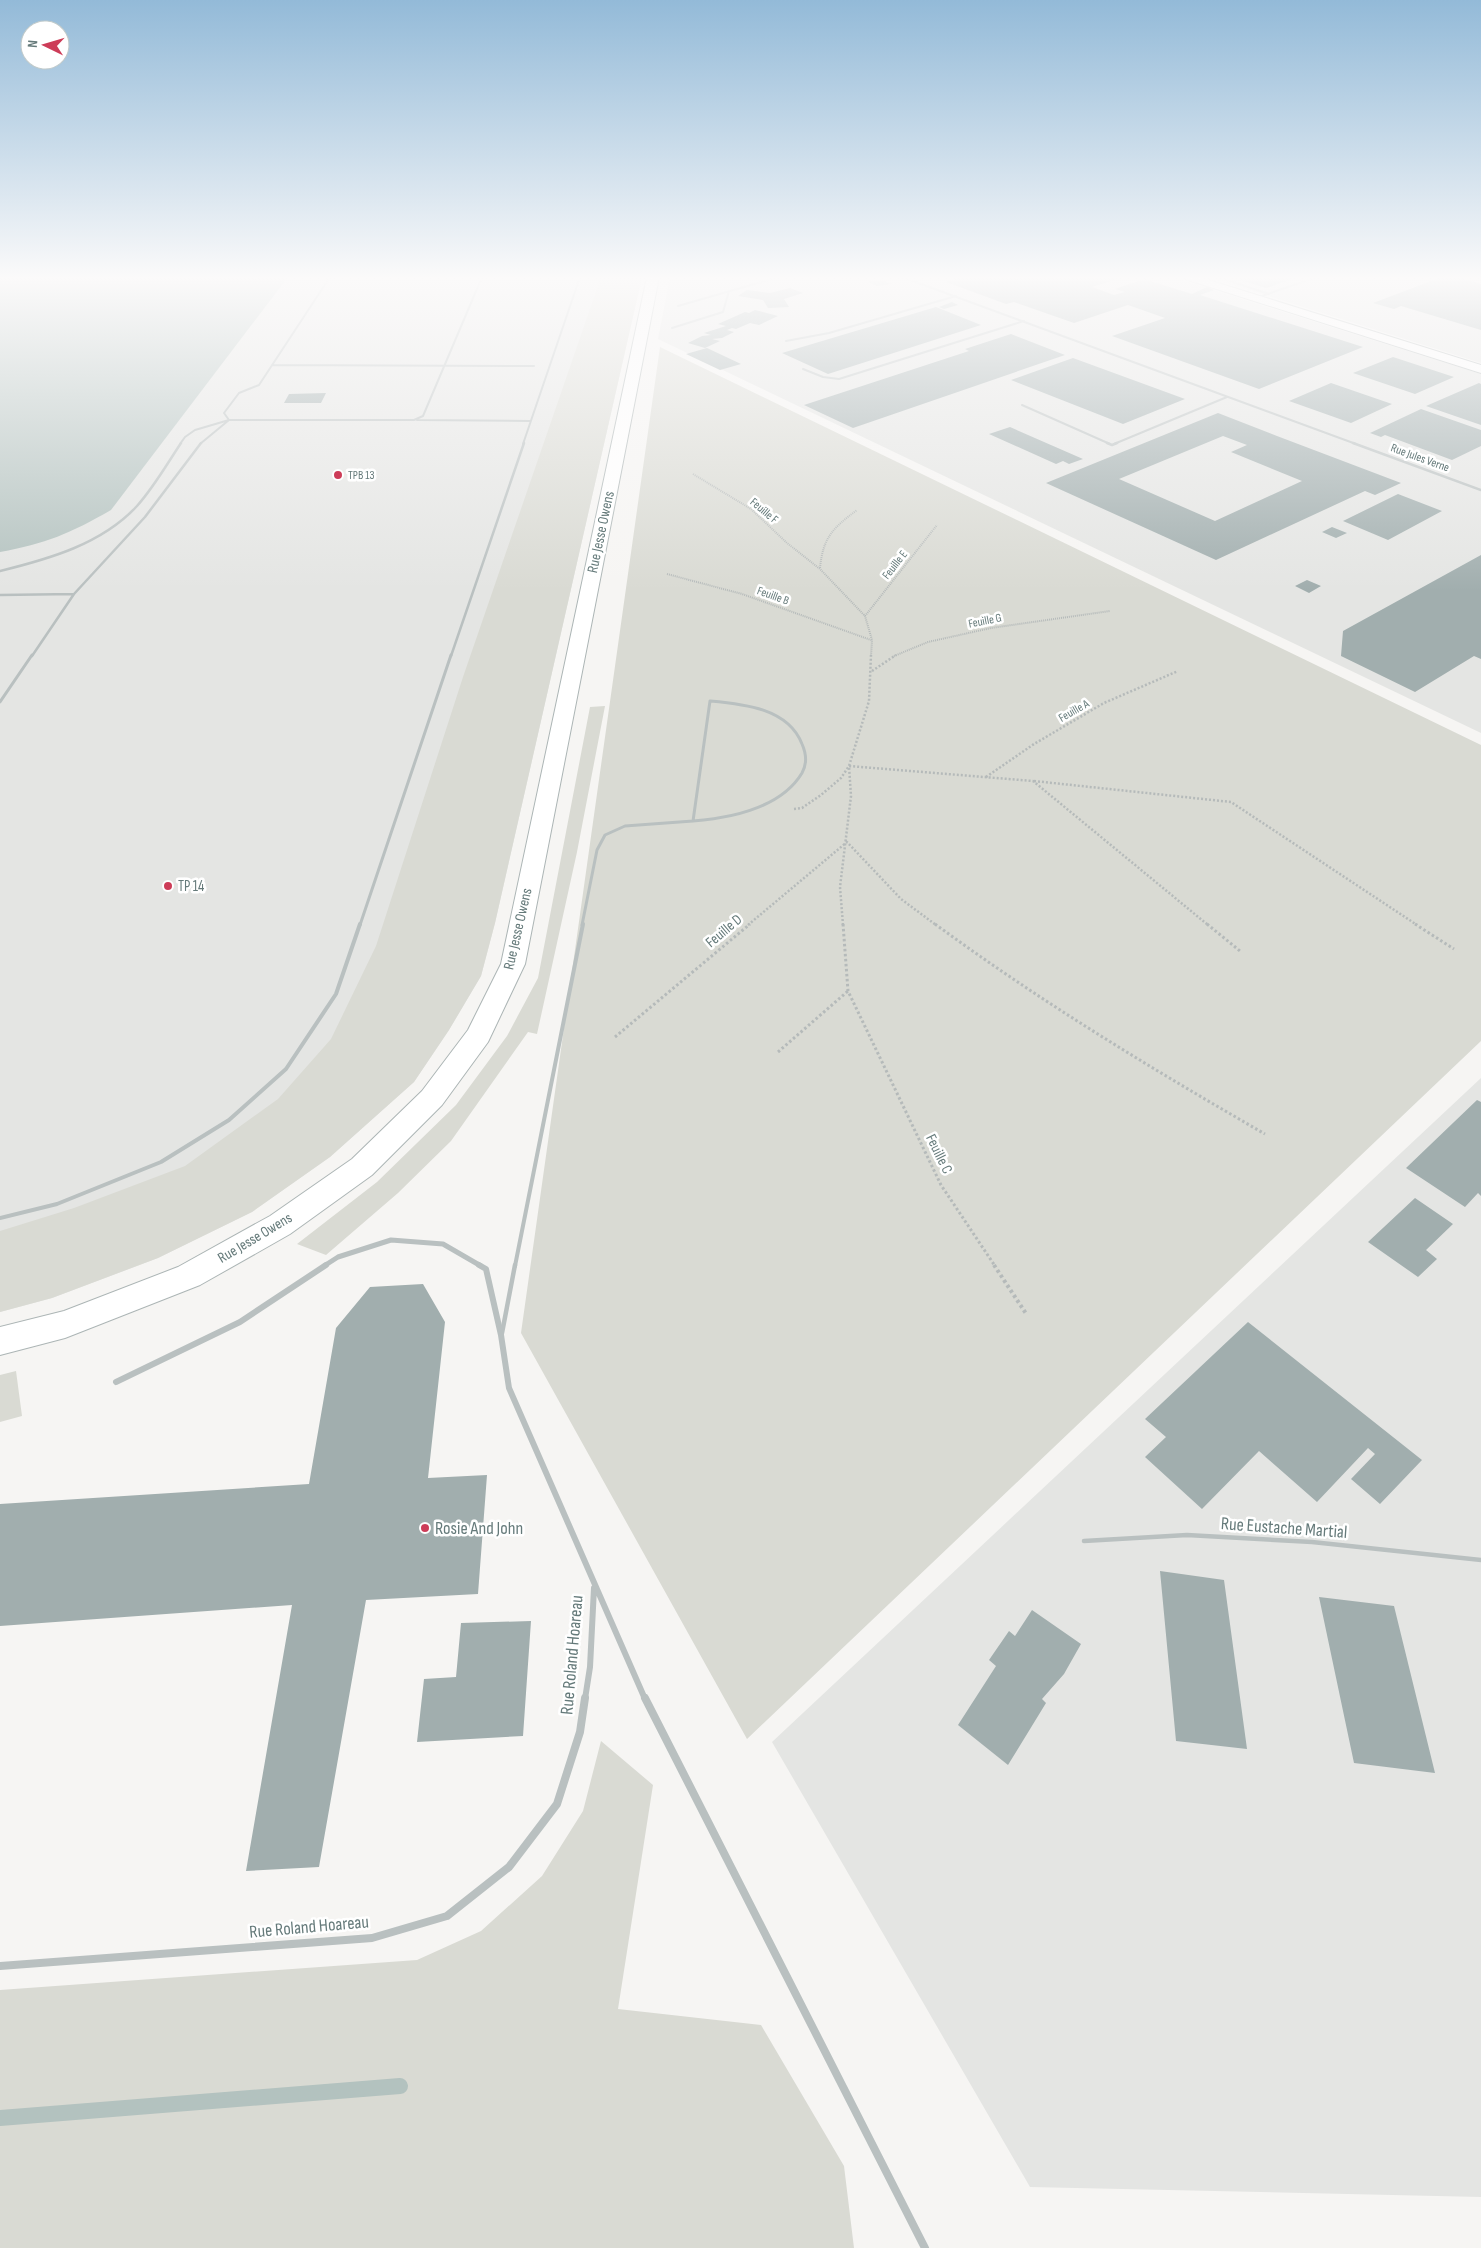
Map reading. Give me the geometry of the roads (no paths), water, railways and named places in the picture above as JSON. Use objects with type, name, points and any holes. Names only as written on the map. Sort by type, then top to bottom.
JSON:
[{"type":"main road","name":"Rue Jesse Owens","points":[[0,1342],[65,1324],[189,1276],[280,1225],[362,1167],[432,1098],[479,1035],[513,964],[632,382]]},
{"type":"street","points":[[116,1382],[240,1322],[338,1257],[391,1240],[443,1244],[486,1269],[501,1335],[510,1388],[594,1586],[655,1721],[924,2248]]},
{"type":"street","name":"Rue Roland Hoareau","points":[[0,1966],[372,1938],[447,1916],[509,1867],[557,1804],[580,1732],[590,1666],[594,1586]]},
{"type":"lane","points":[[229,420],[224,413],[239,393],[259,385],[261,382]]},
{"type":"lane","points":[[414,420],[423,416],[437,382]]},
{"type":"lane","points":[[0,1218],[57,1204],[161,1162],[229,1120],[286,1069],[336,994],[543,382]]},
{"type":"lane","name":"Rue Jules Verne","points":[[1187,382],[1481,490]]},
{"type":"lane","points":[[1022,405],[1112,445],[1228,397]]},
{"type":"lane","points":[[0,702],[74,594],[155,506],[197,445],[212,429],[229,420]]},
{"type":"lane","points":[[0,572],[45,559],[79,545],[113,527],[132,511],[185,437],[194,430],[210,423],[229,420],[530,421]]},
{"type":"lane","points":[[0,595],[74,594]]},
{"type":"lane","points":[[501,1335],[597,850],[606,834],[624,826],[693,822],[733,814],[768,803],[802,774],[806,757],[801,736],[779,716],[743,704],[710,701],[693,822]]},
{"type":"lane","name":"Rue Eustache Martial","points":[[1084,1541],[1187,1535],[1312,1542],[1481,1560]]},
{"type":"waterway","points":[[0,2118],[400,2086]]},
{"type":"place","name":"TPB 13","points":[[338,475]]},
{"type":"place","name":"TP 14","points":[[168,886]]},
{"type":"place","name":"Rosie And John","points":[[425,1528]]}]
